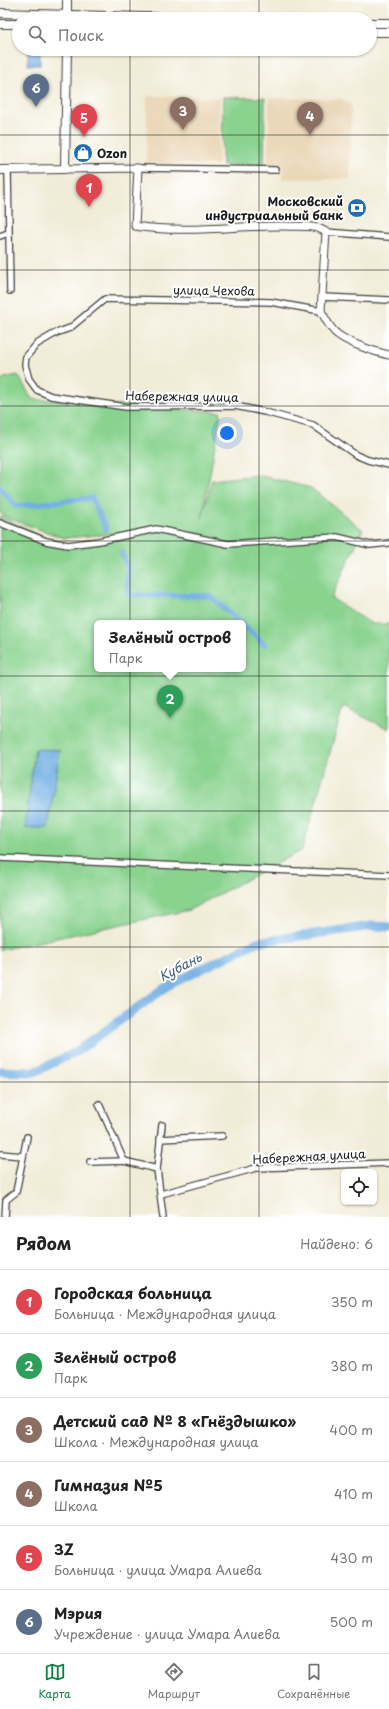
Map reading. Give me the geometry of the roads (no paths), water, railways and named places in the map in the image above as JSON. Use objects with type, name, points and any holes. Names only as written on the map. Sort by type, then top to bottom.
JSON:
[{"type":"main road","points":[[67,0],[67,12]]},
{"type":"main road","points":[[0,13],[12,14]]},
{"type":"main road","points":[[377,23],[389,23]]},
{"type":"main road","points":[[0,24],[12,24]]},
{"type":"main road","points":[[377,32],[389,32]]},
{"type":"main road","points":[[4,170],[65,169],[67,56]]},
{"type":"street","points":[[65,169],[138,168],[275,170]]},
{"type":"street","points":[[138,168],[135,226],[157,230],[263,226],[318,227],[326,232],[389,238]]},
{"type":"street","points":[[4,170],[10,290]]},
{"type":"street","points":[[326,232],[321,311],[336,334],[360,346],[389,355]]},
{"type":"street","points":[[0,236],[8,233]]},
{"type":"street","points":[[323,297],[389,300]]},
{"type":"street","name":"улица Чехова","points":[[37,390],[29,379],[25,365],[26,357],[37,344],[56,333],[70,328],[105,299],[271,302],[321,311]]},
{"type":"street","name":"Набережная улица","points":[[37,390],[51,396],[126,408],[235,406],[265,412],[313,426],[356,455],[368,460],[389,465]]},
{"type":"street","points":[[0,523],[46,541],[68,545],[99,541],[156,529],[228,544],[337,537],[370,545],[389,543]]},
{"type":"street","points":[[0,858],[389,875]]},
{"type":"street","points":[[99,1104],[124,1162]]},
{"type":"street","points":[[162,1125],[157,1168],[163,1217]]},
{"type":"street","points":[[160,1139],[222,1136]]},
{"type":"street","points":[[4,1217],[6,1200],[16,1192],[26,1137]]},
{"type":"street","points":[[0,1154],[23,1156]]},
{"type":"street","points":[[90,1162],[124,1162],[157,1168]]},
{"type":"street","name":"Набережная улица","points":[[161,1194],[256,1168],[389,1163]]},
{"type":"water","points":[[28,56],[40,56],[40,65],[28,65]]},
{"type":"water","points":[[35,749],[60,750],[48,828],[25,828]]},
{"type":"waterway","points":[[0,488],[16,506],[92,498],[106,529]]},
{"type":"waterway","points":[[122,553],[128,568],[127,582],[129,595],[210,596],[238,620]]},
{"type":"waterway","points":[[246,628],[265,645]]},
{"type":"waterway","name":"Кубань","points":[[0,1071],[34,1072],[76,1052],[169,985],[257,942],[372,926],[389,927]]},
{"type":"place","name":"Мэрия","points":[[36,107]]},
{"type":"place","name":"Детский сад № 8 «Гнёздышко»","points":[[183,130]]},
{"type":"place","name":"Гимназия №5","points":[[310,135]]},
{"type":"place","name":"3Z","points":[[84,137]]},
{"type":"place","name":"Ozon","points":[[83,153]]},
{"type":"place","name":"Городская больница","points":[[89,207]]},
{"type":"place","name":"Московский индустриальный банк","points":[[357,208]]},
{"type":"place","name":"Зелёный остров","points":[[170,718]]}]
